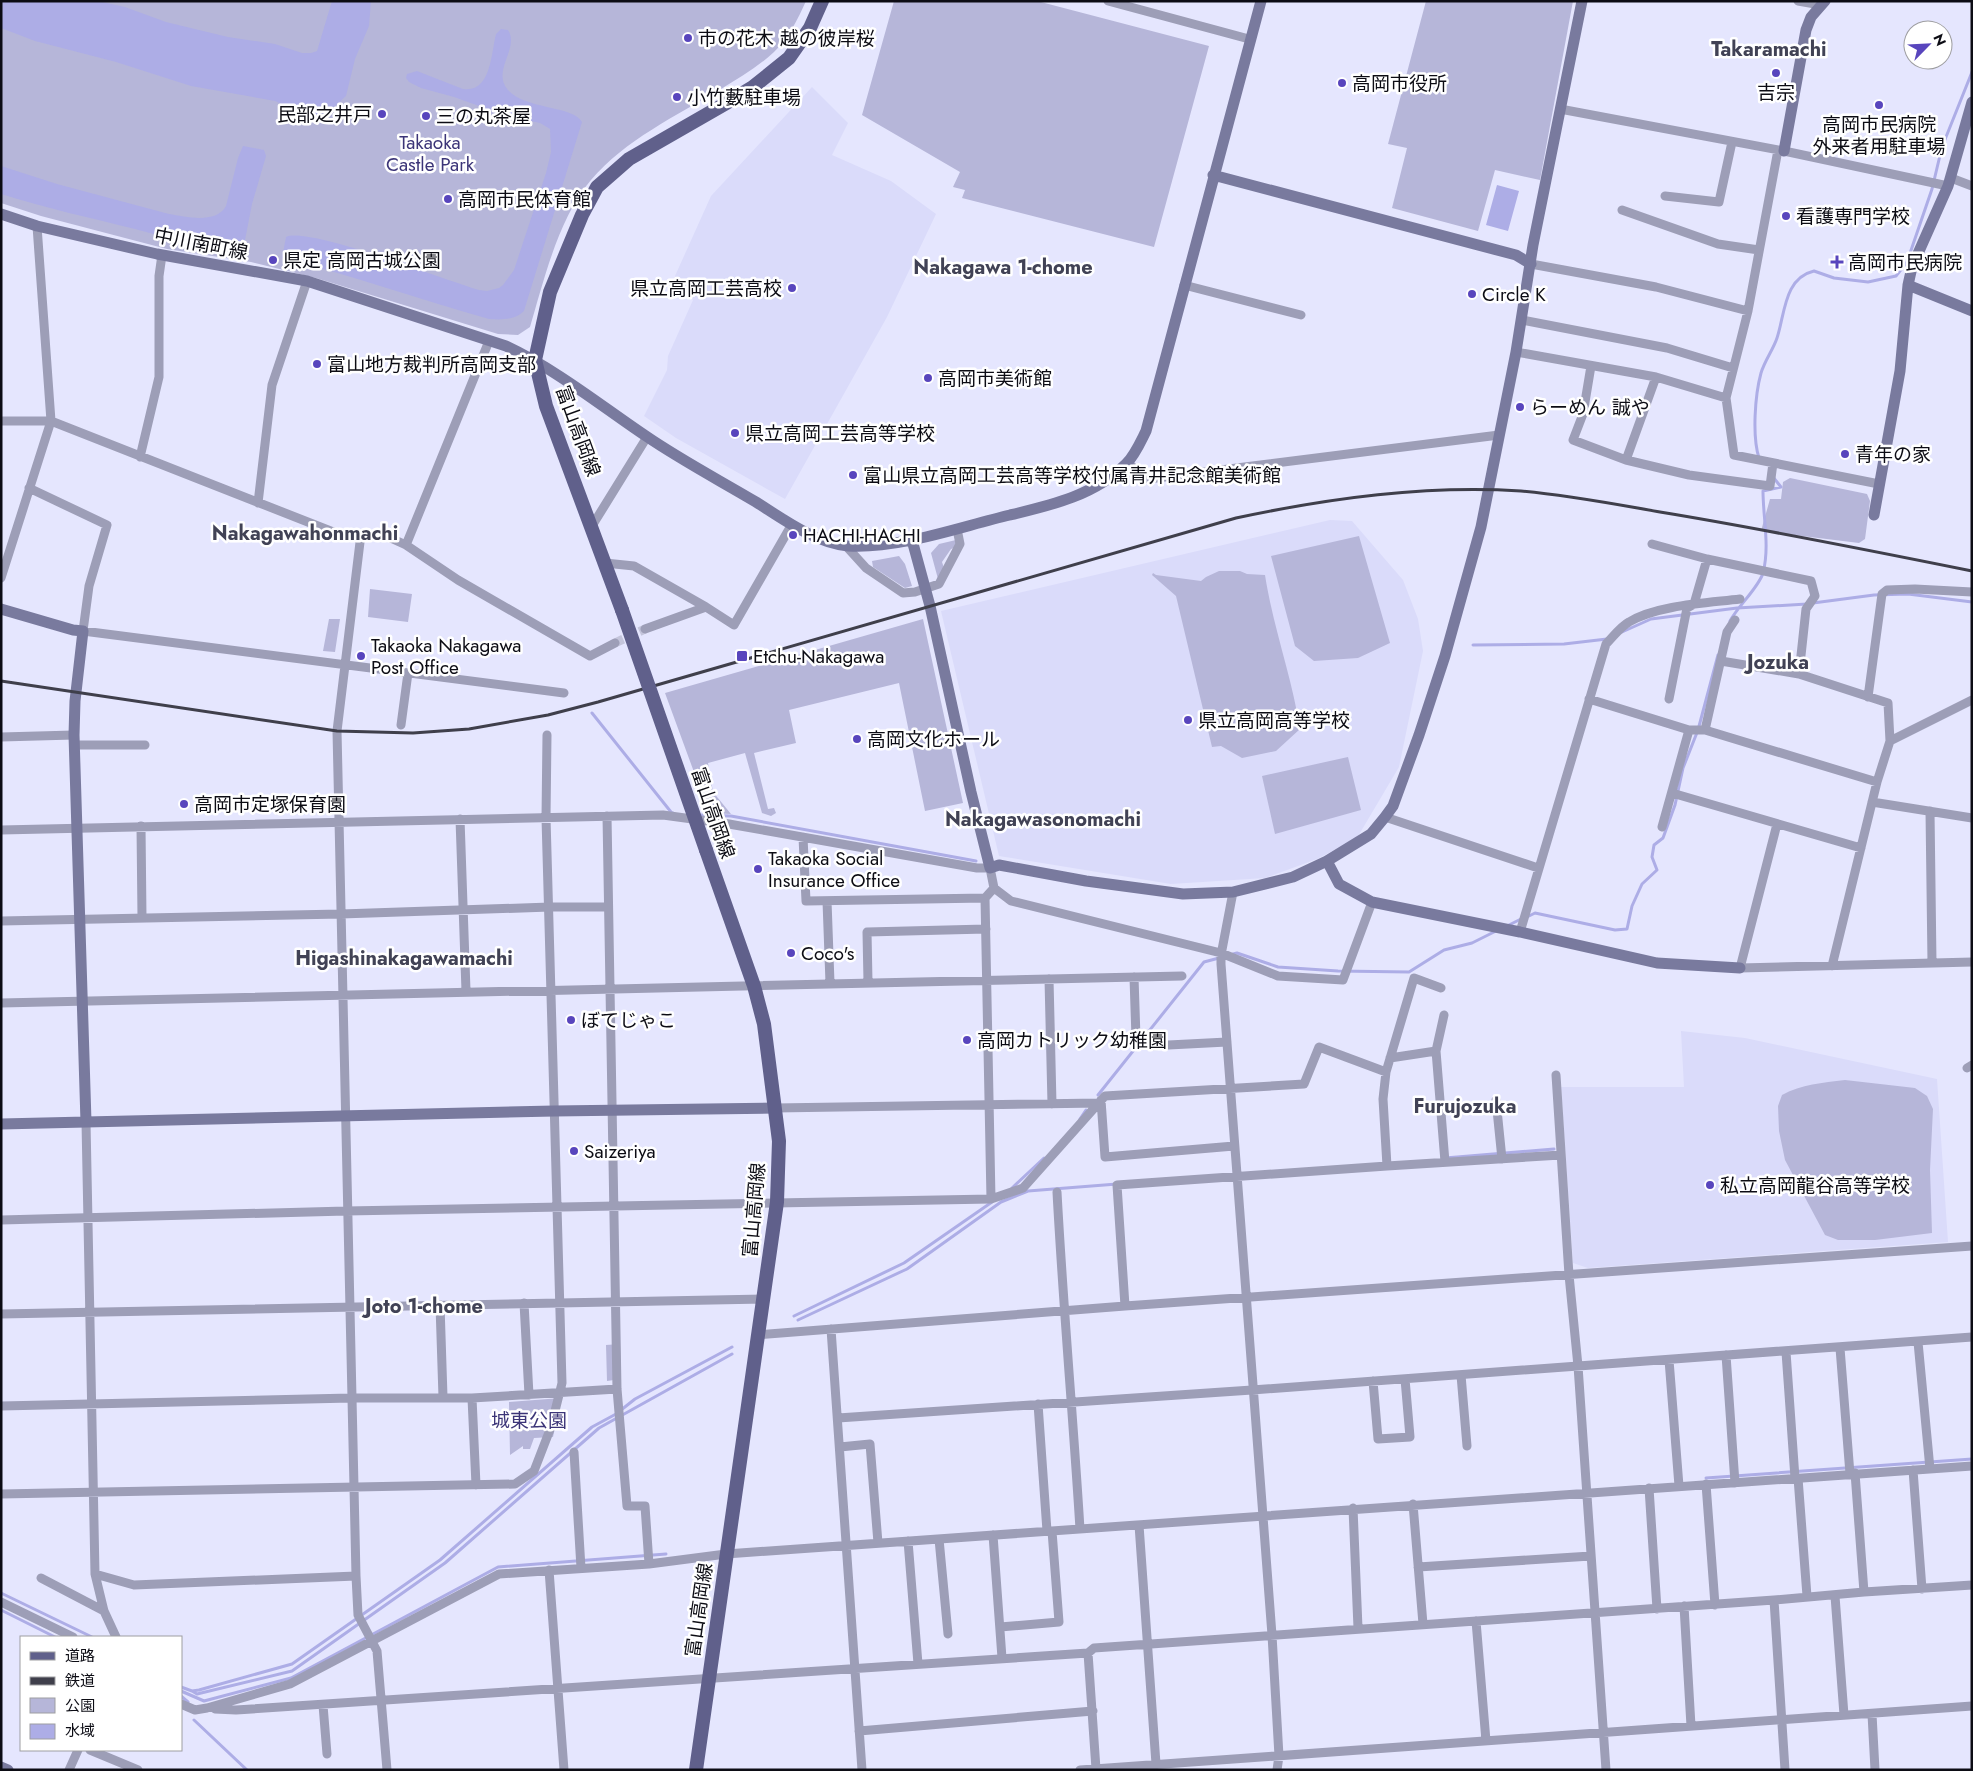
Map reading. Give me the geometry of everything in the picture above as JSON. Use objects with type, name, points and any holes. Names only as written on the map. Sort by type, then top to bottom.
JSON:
[{"type":"main road","name":"富山高岡線","points":[[696,1770],[777,1202],[779,1141],[764,1024],[754,986],[592,526],[546,406],[535,360],[550,292],[578,223],[598,187],[629,159],[730,101],[789,58],[810,28],[822,1]]},
{"type":"street","points":[[1108,1],[1249,39]]},
{"type":"street","name":"中川南町線","points":[[1,214],[37,226],[162,255],[307,281],[506,346],[535,360],[647,437],[822,540],[846,546],[872,546],[912,540],[1044,507],[1071,498],[1098,486],[1127,463],[1137,450],[1146,431],[1260,1]]},
{"type":"street","points":[[1,830],[662,815],[803,837],[977,868],[990,868],[1000,865],[1086,881],[1182,894],[1233,892],[1293,877],[1326,861],[1371,834],[1385,817],[1396,797],[1445,656],[1481,527],[1522,320],[1533,245],[1582,1]]},
{"type":"street","points":[[1798,1],[1823,3]]},
{"type":"street","points":[[1823,3],[1811,17],[1806,30],[1759,250],[1748,311],[1726,398],[1734,455],[1879,484]]},
{"type":"street","points":[[1874,515],[1900,371],[1908,285],[1912,267],[1949,182],[1971,106]]},
{"type":"street","points":[[1560,109],[1972,186]]},
{"type":"street","points":[[1665,196],[1720,202],[1732,142]]},
{"type":"street","points":[[1213,175],[1516,255],[1531,264],[1656,287],[1748,311]]},
{"type":"street","points":[[1622,210],[1718,244],[1759,250]]},
{"type":"street","points":[[1,578],[51,421],[37,226]]},
{"type":"street","points":[[140,457],[159,377],[159,276],[162,255]]},
{"type":"street","points":[[258,503],[272,385],[307,281]]},
{"type":"street","points":[[1184,285],[1301,315]]},
{"type":"street","points":[[1908,285],[1972,310]]},
{"type":"street","points":[[1522,320],[1667,348],[1733,368]]},
{"type":"street","points":[[406,546],[489,341]]},
{"type":"street","points":[[1516,352],[1656,377],[1726,398]]},
{"type":"street","points":[[1591,366],[1583,414],[1573,440],[1626,460],[1689,475],[1770,486],[1773,463]]},
{"type":"street","points":[[1626,460],[1656,377]]},
{"type":"street","points":[[1,421],[51,421],[346,537],[361,534],[384,535],[406,546],[458,580],[590,656],[615,643]]},
{"type":"street","points":[[1127,463],[1149,479],[1499,435]]},
{"type":"street","points":[[592,526],[647,437]]},
{"type":"street","points":[[30,488],[107,525],[89,586],[76,692],[74,740],[86,1122],[94,1574],[104,1611],[116,1636]]},
{"type":"street","points":[[605,563],[634,566],[734,625],[792,524]]},
{"type":"street","points":[[846,546],[866,568],[902,593],[925,590],[939,584],[960,544],[957,529]]},
{"type":"street","points":[[361,534],[337,731],[346,1116],[346,1211],[358,1615],[377,1651],[387,1770]]},
{"type":"street","points":[[912,540],[994,888],[1011,901],[1234,960],[1278,976],[1342,980],[1372,902]]},
{"type":"street","points":[[1652,544],[1707,559],[1811,581],[1815,596],[1806,609],[1799,674]]},
{"type":"street","points":[[1668,698],[1689,610],[1707,559]]},
{"type":"street","points":[[1868,697],[1882,594],[1887,590],[1915,589],[1972,592]]},
{"type":"street","points":[[1520,932],[1606,644],[1627,623],[1644,614],[1689,610],[1740,600]]},
{"type":"street","points":[[644,629],[706,607]]},
{"type":"street","points":[[1,609],[72,630],[564,693]]},
{"type":"street","points":[[1705,730],[1727,632],[1735,620]]},
{"type":"street","points":[[1721,661],[1799,674],[1888,704],[1890,742],[1877,782],[1832,966]]},
{"type":"street","points":[[401,725],[408,673]]},
{"type":"street","points":[[1589,699],[1689,730],[1705,730],[1877,782]]},
{"type":"street","points":[[1890,742],[1972,700]]},
{"type":"street","points":[[1662,827],[1689,730]]},
{"type":"street","points":[[1,1494],[515,1484],[534,1471],[552,1427],[562,1383],[546,818],[547,735]]},
{"type":"street","points":[[1,737],[145,744]]},
{"type":"street","points":[[1672,793],[1861,848]]},
{"type":"street","points":[[1872,802],[1972,818]]},
{"type":"street","points":[[1930,811],[1932,963]]},
{"type":"street","points":[[607,816],[617,1389],[627,1506],[645,1506],[649,1559]]},
{"type":"street","points":[[1385,817],[1538,868]]},
{"type":"street","points":[[460,819],[466,991]]},
{"type":"street","points":[[1740,968],[1777,824]]},
{"type":"street","points":[[141,826],[142,918]]},
{"type":"street","points":[[803,837],[806,901],[986,898]]},
{"type":"street","points":[[1326,861],[1339,884],[1372,902],[1520,932],[1657,963],[1740,968],[1972,962]]},
{"type":"street","points":[[991,1199],[986,898],[994,888]]},
{"type":"street","points":[[1233,892],[1222,957],[1236,1177],[1272,1635],[1278,1756],[1277,1770]]},
{"type":"street","points":[[827,901],[830,983]]},
{"type":"street","points":[[1,921],[608,907]]},
{"type":"street","points":[[868,982],[867,932],[986,929]]},
{"type":"street","points":[[1,1003],[1182,976]]},
{"type":"street","points":[[1134,977],[1136,1038],[1149,1046],[1227,1042]]},
{"type":"street","points":[[1387,1166],[1383,1099],[1386,1072],[1414,978],[1441,988]]},
{"type":"street","points":[[1049,979],[1052,1104]]},
{"type":"street","points":[[1444,1016],[1436,1051],[1445,1162]]},
{"type":"street","points":[[1,1220],[346,1211],[991,1199],[1006,1196],[1023,1188],[1105,1096],[1304,1084],[1319,1047],[1386,1072]]},
{"type":"street","points":[[1390,1058],[1436,1051]]},
{"type":"street","points":[[1556,1075],[1606,1770]]},
{"type":"street","points":[[1496,1100],[1502,1159]]},
{"type":"street","points":[[1,1124],[554,1111],[1052,1104],[1100,1101]]},
{"type":"street","points":[[1100,1101],[1105,1157],[1234,1146]]},
{"type":"street","points":[[1126,1306],[1117,1186],[1561,1155]]},
{"type":"street","points":[[1057,1192],[1063,1311],[1072,1402],[1080,1529]]},
{"type":"street","points":[[758,1334],[1972,1246]]},
{"type":"street","points":[[1,1314],[764,1299]]},
{"type":"street","points":[[524,1304],[529,1395]]},
{"type":"street","points":[[440,1305],[443,1397]]},
{"type":"street","points":[[831,1329],[862,1770]]},
{"type":"street","points":[[838,1418],[1972,1338]]},
{"type":"street","points":[[1918,1342],[1930,1464]]},
{"type":"street","points":[[1840,1348],[1864,1592]]},
{"type":"street","points":[[1786,1352],[1806,1596]]},
{"type":"street","points":[[1726,1355],[1735,1478]]},
{"type":"street","points":[[1669,1360],[1679,1486]]},
{"type":"street","points":[[1461,1375],[1468,1446]]},
{"type":"street","points":[[1373,1381],[1378,1439],[1410,1437],[1405,1379]]},
{"type":"street","points":[[1,1406],[351,1398],[472,1398],[617,1389]]},
{"type":"street","points":[[472,1398],[476,1485]]},
{"type":"street","points":[[1000,1627],[1059,1622],[1038,1404]]},
{"type":"street","points":[[840,1447],[870,1444],[878,1543]]},
{"type":"street","points":[[574,1452],[581,1568]]},
{"type":"street","points":[[182,1704],[195,1710],[207,1708],[290,1684],[371,1637],[499,1574],[581,1568],[649,1559],[1706,1484],[1735,1478],[1851,1470],[1913,1470],[1930,1464],[1972,1466]]},
{"type":"street","points":[[1913,1470],[1922,1589]]},
{"type":"street","points":[[1706,1484],[1715,1605]]},
{"type":"street","points":[[1648,1488],[1656,1609]]},
{"type":"street","points":[[1413,1504],[1423,1624]]},
{"type":"street","points":[[1353,1508],[1358,1628]]},
{"type":"street","points":[[1139,1524],[1156,1764]]},
{"type":"street","points":[[993,1535],[1002,1658]]},
{"type":"street","points":[[939,1539],[948,1634]]},
{"type":"street","points":[[908,1541],[918,1664]]},
{"type":"street","points":[[1418,1568],[1591,1556]]},
{"type":"street","points":[[549,1570],[564,1770]]},
{"type":"street","points":[[94,1574],[134,1585],[356,1576]]},
{"type":"street","points":[[41,1578],[104,1611]]},
{"type":"street","points":[[207,1708],[236,1710],[382,1702],[558,1688],[1088,1652],[1094,1648],[1358,1628],[1715,1605],[1806,1596],[1835,1596],[1864,1592],[1972,1585]]},
{"type":"street","points":[[1835,1596],[1844,1715]]},
{"type":"street","points":[[1774,1600],[1785,1770]]},
{"type":"street","points":[[1,1602],[71,1636]]},
{"type":"street","points":[[1684,1606],[1691,1726]]},
{"type":"street","points":[[1476,1621],[1486,1741]]},
{"type":"street","points":[[1088,1652],[1096,1769]]},
{"type":"street","points":[[323,1705],[327,1754]]},
{"type":"street","points":[[1080,1770],[1972,1706]]},
{"type":"street","points":[[859,1731],[1092,1711]]},
{"type":"street","points":[[1872,1714],[1875,1770]]},
{"type":"street","points":[[69,1770],[78,1751]]},
{"type":"street","points":[[92,1751],[138,1770]]},
{"type":"street","points":[[1,1767],[8,1770]]},
{"type":"shaded area","name":"県立高岡工芸高校","points":[[812,87],[848,123],[832,155],[891,181],[936,214],[887,317],[785,499],[676,438],[644,416],[667,370],[668,356],[693,300],[675,276],[711,196]]},
{"type":"shaded area","name":"県立高岡高等学校","points":[[1330,520],[1352,521],[1403,580],[1418,619],[1423,651],[1399,767],[1357,838],[1317,859],[1265,878],[1171,884],[999,856],[941,611]]},
{"type":"shaded area","points":[[1681,1031],[1745,1038],[1937,1079],[1948,1242],[1588,1268],[1573,1263],[1561,1087],[1684,1087]]},
{"type":"green space","name":"Takaoka Castle Park","points":[[1,1],[806,1],[788,35],[768,57],[721,89],[635,141],[619,153],[591,180],[579,196],[553,250],[530,327],[518,335],[498,334],[316,278],[251,262],[167,249],[41,216],[1,203]]},
{"type":"green space","points":[[894,1],[1037,1],[1209,46],[1154,247],[962,198],[965,190],[953,187],[960,172],[862,115]]},
{"type":"green space","points":[[1426,1],[1573,1],[1540,180],[1495,170],[1478,231],[1392,208],[1407,148],[1388,144]]},
{"type":"green space","points":[[1790,478],[1867,494],[1870,501],[1865,539],[1859,543],[1761,531],[1770,499],[1781,499],[1783,482]]},
{"type":"green space","points":[[1359,536],[1390,643],[1358,658],[1314,661],[1295,646],[1271,556]]},
{"type":"green space","points":[[956,540],[957,547],[951,549],[942,562],[944,568],[938,579],[931,553],[939,544]]},
{"type":"green space","points":[[899,556],[905,564],[912,586],[905,588],[873,567],[872,561]]},
{"type":"green space","points":[[1219,571],[1240,571],[1247,574],[1265,575],[1300,729],[1276,751],[1242,758],[1221,746],[1212,747],[1176,596],[1152,575],[1153,573],[1201,581]]},
{"type":"green space","points":[[370,589],[412,594],[408,622],[368,617]]},
{"type":"green space","points":[[329,619],[340,619],[335,652],[323,651]]},
{"type":"green space","points":[[923,619],[963,803],[925,811],[899,683],[789,710],[796,743],[754,753],[768,809],[774,808],[776,813],[771,816],[762,813],[745,753],[708,763],[713,792],[731,814],[709,813],[665,693]]},
{"type":"green space","points":[[1348,757],[1361,810],[1275,834],[1262,776]]},
{"type":"green space","points":[[1845,1080],[1915,1088],[1927,1096],[1933,1109],[1930,1170],[1932,1233],[1875,1240],[1838,1240],[1825,1235],[1785,1160],[1779,1131],[1778,1106],[1782,1095],[1797,1088]]},
{"type":"green space","points":[[620,1344],[621,1379],[607,1381],[606,1345]]},
{"type":"green space","name":"城東公園","points":[[561,1398],[553,1437],[534,1438],[530,1449],[523,1449],[523,1446],[510,1455],[509,1402]]},
{"type":"water","points":[[1,1],[98,1],[125,7],[166,22],[228,37],[275,44],[302,53],[311,53],[317,51],[332,1],[371,1],[369,26],[355,59],[346,96],[334,107],[314,116],[308,116],[275,101],[191,86],[116,62],[35,41],[1,28]]},
{"type":"water","points":[[501,29],[508,30],[511,37],[503,75],[504,83],[508,90],[526,101],[569,113],[582,122],[524,311],[512,318],[489,319],[282,258],[286,237],[299,236],[321,239],[379,256],[479,290],[487,291],[503,285],[514,270],[546,173],[551,152],[550,129],[540,123],[504,115],[454,97],[421,88],[409,82],[406,78],[407,74],[417,71],[463,89],[472,89],[484,79],[491,61],[496,34]]},
{"type":"water","points":[[243,146],[264,150],[266,156],[252,204],[245,240],[241,247],[217,248],[188,243],[1,194],[1,166],[57,184],[169,214],[192,218],[208,217],[221,212],[226,206],[238,158]]},
{"type":"water","points":[[1497,185],[1519,191],[1508,231],[1486,225]]},
{"type":"waterway","points":[[1759,458],[1755,427],[1759,382],[1763,368],[1777,338],[1784,308],[1791,289],[1804,275],[1814,271],[1834,278],[1868,282],[1896,276],[1907,262],[1932,189],[1942,147],[1972,72]]},
{"type":"waterway","points":[[1730,621],[1763,573],[1766,553],[1763,491],[1781,487],[1773,477]]},
{"type":"waterway","points":[[1813,603],[1874,595],[1908,594],[1972,602]]},
{"type":"waterway","points":[[1622,632],[1651,619],[1737,608],[1807,604]]},
{"type":"waterway","points":[[1473,645],[1564,644],[1607,639]]},
{"type":"waterway","points":[[1527,917],[1535,913],[1615,930],[1627,929],[1632,906],[1642,884],[1657,870],[1652,857],[1654,845],[1663,838],[1675,805],[1683,768],[1698,730],[1718,655]]},
{"type":"waterway","points":[[592,713],[673,813]]},
{"type":"waterway","points":[[699,815],[731,816],[976,861]]},
{"type":"waterway","points":[[1507,926],[1521,919]]},
{"type":"waterway","points":[[1233,954],[1237,953],[1278,967],[1338,971],[1409,972],[1444,950],[1472,943],[1496,931]]},
{"type":"waterway","points":[[1098,1095],[1204,962],[1219,958]]},
{"type":"waterway","points":[[1080,1119],[1086,1110]]},
{"type":"waterway","points":[[1445,1158],[1554,1149]]},
{"type":"waterway","points":[[1012,1188],[1044,1158]]},
{"type":"waterway","points":[[798,1320],[907,1269],[1001,1202],[1028,1191],[1117,1184]]},
{"type":"waterway","points":[[794,1316],[904,1263],[992,1202]]},
{"type":"waterway","points":[[182,1687],[192,1691],[199,1690],[292,1664],[440,1560],[592,1427],[616,1414],[635,1399],[732,1347]]},
{"type":"waterway","points":[[192,1691],[197,1694],[292,1671],[445,1563],[599,1428],[732,1354]]},
{"type":"waterway","points":[[1706,1478],[1972,1459]]},
{"type":"waterway","points":[[182,1691],[204,1701],[291,1678],[498,1567],[666,1554]]},
{"type":"waterway","points":[[1,1593],[90,1636]]},
{"type":"waterway","points":[[1,1610],[53,1636]]},
{"type":"waterway","points":[[182,1697],[188,1702]]},
{"type":"waterway","points":[[194,1720],[247,1770]]},
{"type":"tunnel","points":[[615,643],[645,629]]},
{"type":"railway","points":[[1,681],[337,731],[413,733],[469,729],[548,715],[598,702],[1236,518],[1307,504],[1413,492],[1449,490],[1521,491],[1574,497],[1777,533],[1972,571]]},
{"type":"place","name":"市の花木 越の彼岸桜","points":[[688,38]]},
{"type":"place","name":"吉宗","points":[[1776,73]]},
{"type":"place","name":"高岡市役所","points":[[1342,83]]},
{"type":"place","name":"小竹藪駐車場","points":[[677,97]]},
{"type":"place","name":"高岡市民病院 外来者用駐車場","points":[[1879,105]]},
{"type":"place","name":"民部之井戸","points":[[382,114]]},
{"type":"place","name":"三の丸茶屋","points":[[426,116]]},
{"type":"place","name":"高岡市民体育館","points":[[448,199]]},
{"type":"place","name":"看護専門学校","points":[[1786,216]]},
{"type":"place","name":"県定 高岡古城公園","points":[[273,260]]},
{"type":"place","name":"高岡市民病院","points":[[1837,262]]},
{"type":"place","name":"県立高岡工芸高校","points":[[792,288]]},
{"type":"place","name":"Circle K","points":[[1472,294]]},
{"type":"place","name":"富山地方裁判所高岡支部","points":[[317,364]]},
{"type":"place","name":"高岡市美術館","points":[[928,378]]},
{"type":"place","name":"らーめん 誠や","points":[[1520,407]]},
{"type":"place","name":"県立高岡工芸高等学校","points":[[735,433]]},
{"type":"place","name":"青年の家","points":[[1845,454]]},
{"type":"place","name":"富山県立高岡工芸高等学校付属青井記念館美術館","points":[[853,475]]},
{"type":"place","name":"HACHI-HACHI","points":[[793,535]]},
{"type":"place","name":"Takaoka Nakagawa Post Office","points":[[361,656]]},
{"type":"place","name":"Etchu-Nakagawa","points":[[742,656]]},
{"type":"place","name":"県立高岡高等学校","points":[[1188,720]]},
{"type":"place","name":"高岡文化ホール","points":[[857,739]]},
{"type":"place","name":"高岡市定塚保育園","points":[[184,804]]},
{"type":"place","name":"Takaoka Social Insurance Office","points":[[758,869]]},
{"type":"place","name":"Coco's","points":[[791,953]]},
{"type":"place","name":"ぼてじゃこ","points":[[571,1020]]},
{"type":"place","name":"高岡カトリック幼稚園","points":[[967,1040]]},
{"type":"place","name":"Saizeriya","points":[[574,1151]]},
{"type":"place","name":"私立高岡龍谷高等学校","points":[[1710,1185]]},
{"type":"district","name":"Takaramachi","points":[[1769,49]]},
{"type":"district","name":"Nakagawa 1-chome","points":[[1003,267]]},
{"type":"district","name":"Nakagawahonmachi","points":[[305,533]]},
{"type":"district","name":"Jozuka","points":[[1778,662]]},
{"type":"district","name":"Nakagawasonomachi","points":[[1043,819]]},
{"type":"district","name":"Higashinakagawamachi","points":[[404,958]]},
{"type":"district","name":"Furujozuka","points":[[1465,1106]]},
{"type":"district","name":"Joto 1-chome","points":[[424,1306]]}]
